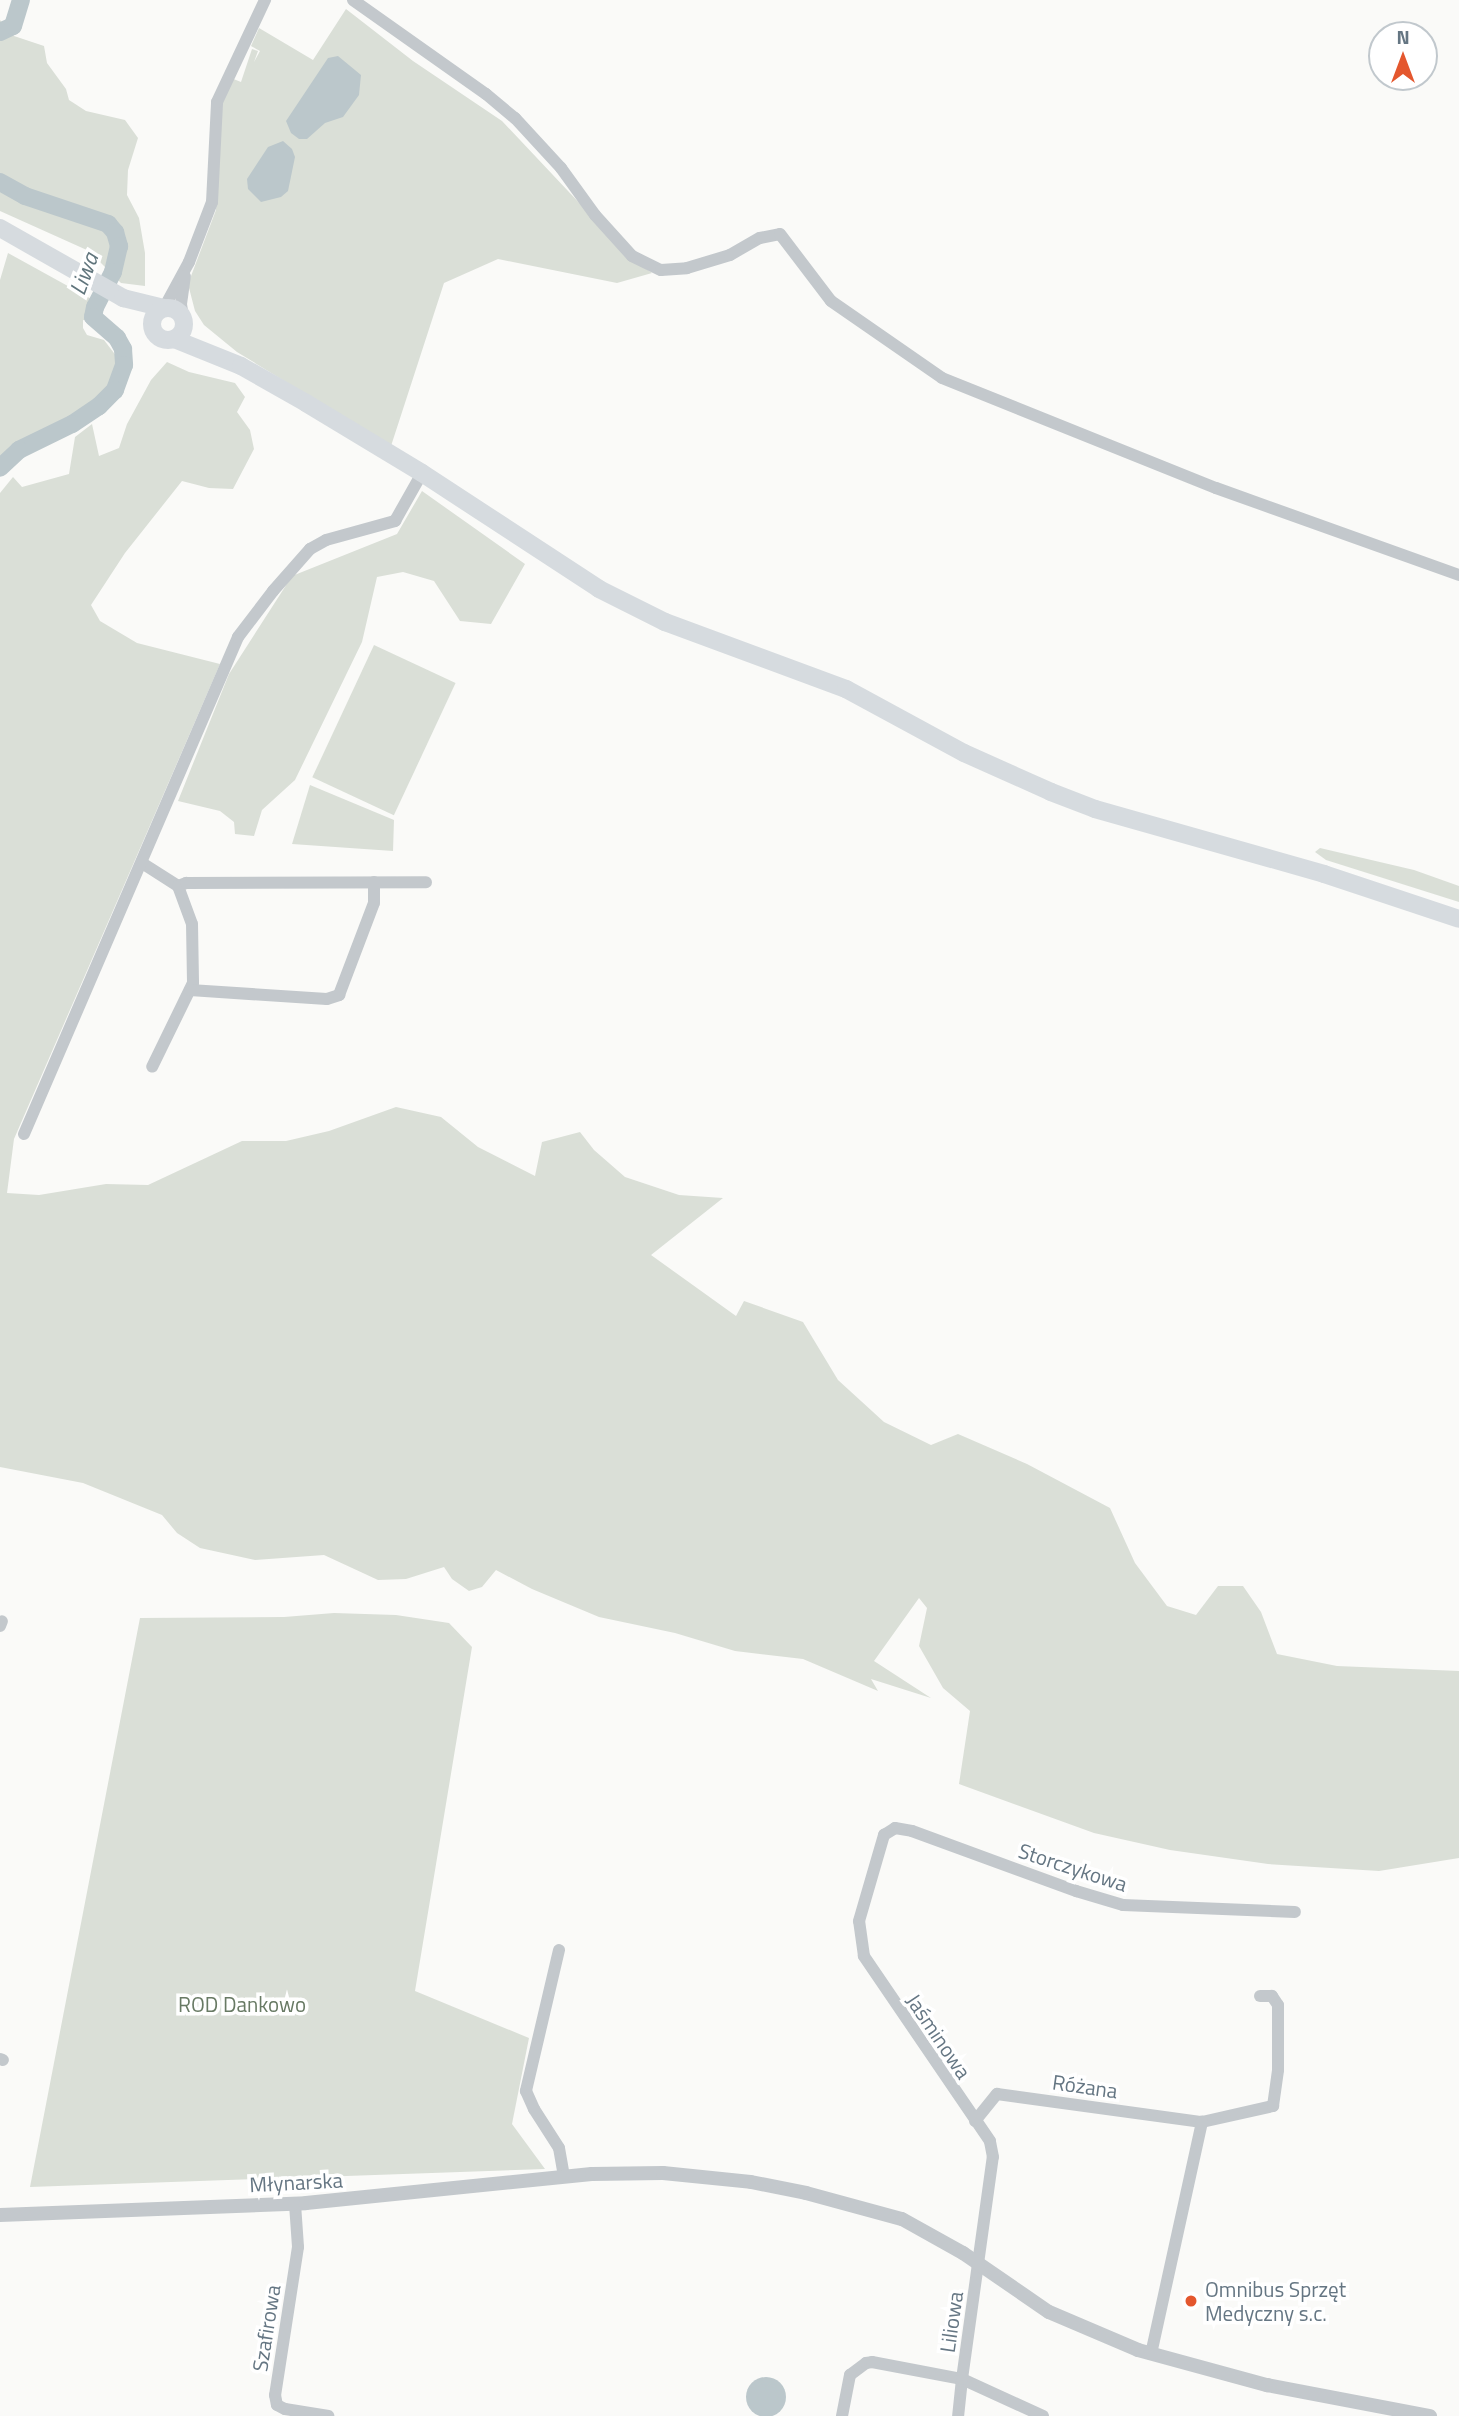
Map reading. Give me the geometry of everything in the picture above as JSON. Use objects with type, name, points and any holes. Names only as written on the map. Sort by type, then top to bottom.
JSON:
[{"type":"main road","points":[[0,228],[123,298],[152,324],[160,338],[174,338],[240,366]]},
{"type":"main road","points":[[123,298],[175,309],[201,338],[240,366],[422,473],[628,605],[665,622],[836,684],[1025,782],[1095,809],[1324,874],[1459,919]]},
{"type":"main road","points":[[152,324],[155,314],[164,308]]},
{"type":"main road","points":[[174,338],[181,332],[183,317]]},
{"type":"street","points":[[164,308],[188,262],[212,202],[217,102],[265,0]]},
{"type":"street","points":[[353,0],[486,94],[515,118],[561,167],[595,215],[632,256],[661,270],[687,268],[730,255],[760,238],[780,234],[831,301],[942,378],[1216,488],[1459,575]]},
{"type":"street","points":[[183,317],[181,294],[188,262]]},
{"type":"street","points":[[24,1134],[50,1067],[142,863],[229,657],[252,617],[288,572],[319,543],[395,521],[422,473]]},
{"type":"street","points":[[142,863],[178,886],[192,924],[190,990],[152,1067]]},
{"type":"street","points":[[190,990],[327,999],[339,995],[374,903],[374,882]]},
{"type":"street","points":[[178,886],[186,883],[426,882]]},
{"type":"street","name":"Storczykowa","points":[[888,1829],[912,1831],[1076,1891],[1123,1905],[1295,1912]]},
{"type":"street","name":"Jaśminowa","points":[[888,1829],[859,1921],[864,1956],[990,2141],[993,2157],[978,2264]]},
{"type":"street","points":[[559,1950],[526,2091],[559,2148],[564,2177]]},
{"type":"street","name":"Różana","points":[[975,2121],[997,2094],[1202,2122],[1273,2106],[1278,2070],[1278,2005],[1272,1996],[1260,1996]]},
{"type":"street","points":[[1151,2354],[1202,2122]]},
{"type":"street","name":"Młynarska","points":[[0,2215],[295,2204],[592,2174],[699,2175],[806,2193],[902,2219],[928,2232],[1049,2312],[1092,2333],[1151,2354],[1267,2385],[1430,2416]]},
{"type":"street","name":"Szafirowa","points":[[295,2204],[298,2247],[275,2395],[277,2404],[285,2409],[328,2416]]},
{"type":"street","name":"Liliowa","points":[[978,2264],[962,2379],[1043,2416]]},
{"type":"street","points":[[842,2416],[850,2375],[866,2362],[962,2379],[958,2416]]},
{"type":"green space","points":[[346,9],[413,61],[502,121],[633,260],[652,273],[617,283],[498,259],[444,283],[391,446],[237,352],[204,325],[195,311],[188,284],[216,210],[219,105],[231,78],[241,82],[252,49],[258,51],[254,62],[260,51],[251,46],[259,28],[313,60]]},
{"type":"green space","points":[[0,20],[14,36],[44,46],[47,63],[66,89],[69,100],[86,111],[125,120],[138,138],[128,170],[127,195],[139,218],[145,253],[145,286],[121,283],[89,251],[0,211]]},
{"type":"green space","points":[[8,253],[95,301],[89,321],[83,320],[83,328],[87,335],[104,340],[117,357],[112,385],[90,408],[35,439],[17,444],[0,459],[0,280]]},
{"type":"green space","points":[[167,362],[189,372],[235,383],[245,397],[237,412],[250,430],[254,449],[233,489],[209,488],[182,481],[125,553],[91,605],[100,621],[137,643],[220,664],[14,1139],[7,1193],[39,1195],[106,1184],[148,1185],[242,1141],[286,1141],[329,1131],[396,1107],[441,1117],[478,1147],[535,1176],[542,1142],[580,1132],[594,1150],[625,1177],[679,1195],[723,1198],[651,1255],[736,1316],[744,1301],[803,1322],[838,1380],[884,1422],[931,1445],[958,1434],[1027,1464],[1110,1508],[1135,1563],[1167,1606],[1196,1615],[1218,1586],[1243,1586],[1261,1612],[1277,1654],[1337,1666],[1459,1671],[1459,1858],[1379,1871],[1268,1864],[1170,1850],[1094,1833],[959,1784],[970,1711],[943,1688],[919,1646],[927,1608],[919,1598],[874,1661],[931,1698],[871,1679],[878,1691],[803,1659],[735,1651],[675,1633],[599,1617],[532,1589],[496,1570],[482,1587],[469,1591],[452,1579],[444,1567],[406,1579],[378,1580],[324,1555],[255,1560],[200,1548],[177,1533],[162,1515],[83,1483],[0,1467],[0,493],[13,477],[22,487],[69,474],[75,437],[92,424],[99,456],[119,448],[127,424],[151,380]]},
{"type":"green space","points":[[422,491],[525,564],[491,624],[460,621],[434,581],[403,572],[377,577],[362,642],[295,780],[262,810],[254,836],[235,834],[234,822],[220,811],[178,801],[229,674],[292,576],[397,534]]},
{"type":"green space","points":[[374,645],[456,683],[394,815],[312,777]]},
{"type":"green space","points":[[310,785],[394,820],[393,851],[292,844]]},
{"type":"green space","points":[[1320,848],[1414,870],[1459,886],[1459,902],[1326,860],[1315,852]]},
{"type":"green space","name":"ROD Dankowo","points":[[334,1613],[396,1615],[449,1623],[472,1647],[415,1991],[529,2038],[512,2124],[545,2169],[30,2187],[140,1618],[284,1617]]},
{"type":"shaded area","points":[[338,56],[361,75],[359,95],[343,117],[325,123],[307,139],[299,139],[291,133],[286,121],[328,58]]},
{"type":"shaded area","points":[[283,141],[292,149],[295,157],[288,191],[281,197],[261,202],[248,189],[247,179],[268,147]]},
{"type":"shaded area","points":[[766,2377],[774,2378],[780,2383],[785,2389],[785,2405],[780,2411],[774,2416],[766,2417],[758,2416],[752,2411],[747,2405],[746,2397],[747,2389],[752,2383],[758,2378]]},
{"type":"waterway","name":"Liwa","points":[[0,32],[13,26],[21,0]]},
{"type":"waterway","name":"Liwa","points":[[0,182],[25,196],[108,224],[115,232],[119,246],[113,272],[95,307],[93,317],[117,338],[123,349],[124,365],[115,390],[99,406],[72,424],[19,450],[0,468]]},
{"type":"place","name":"Omnibus Sprzęt Medyczny s.c.","points":[[1191,2301]]}]
